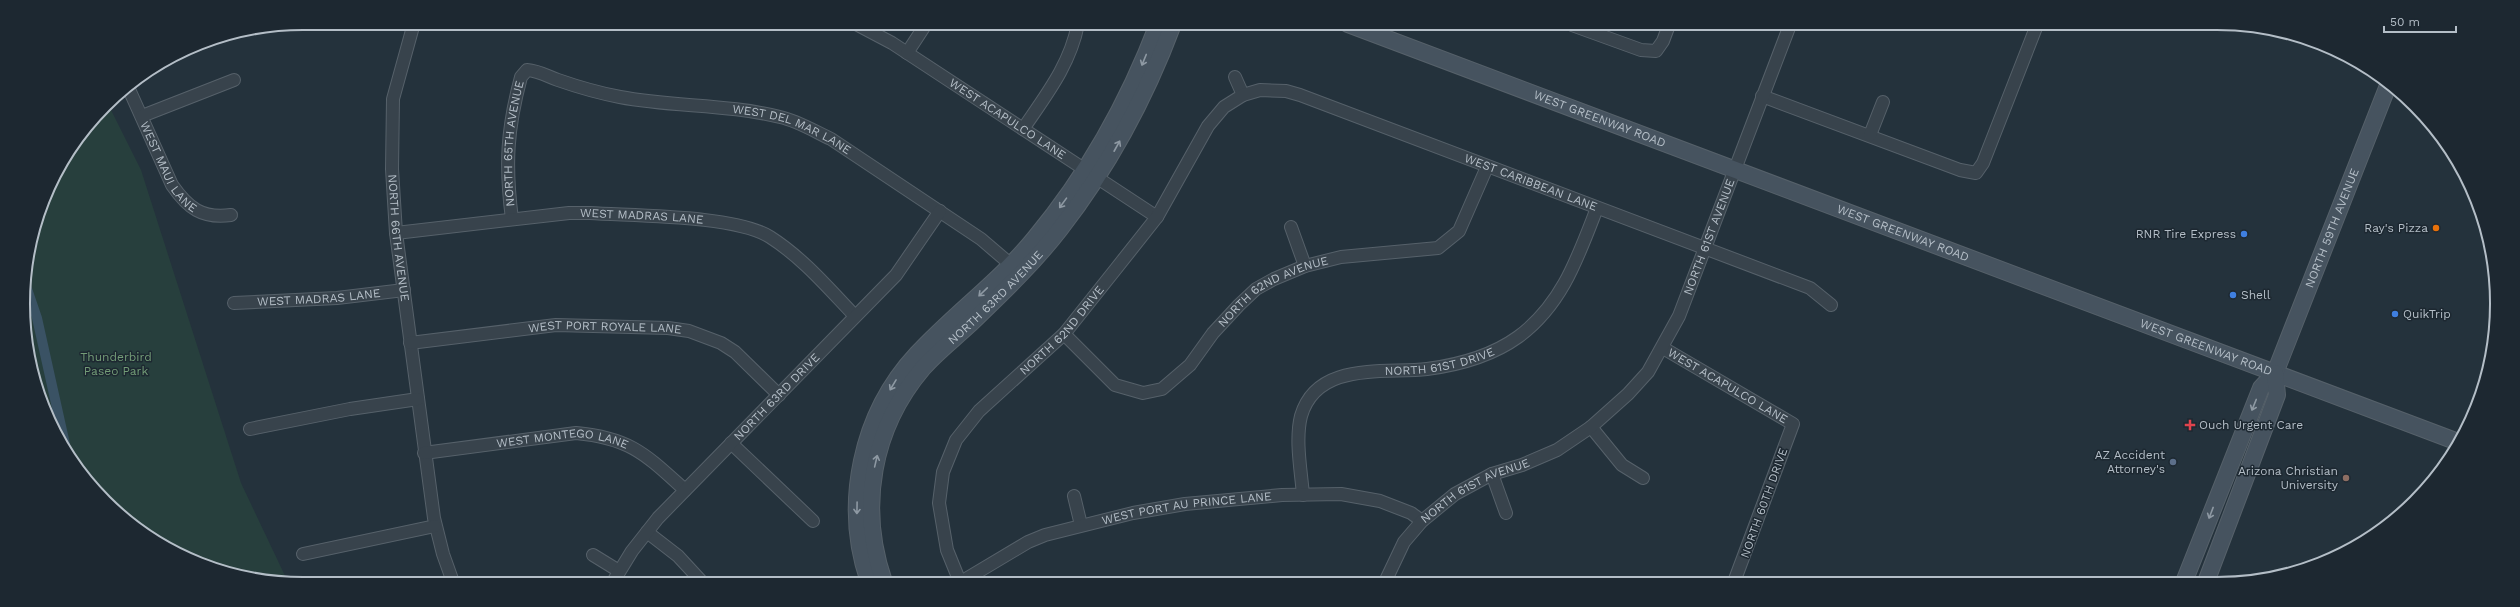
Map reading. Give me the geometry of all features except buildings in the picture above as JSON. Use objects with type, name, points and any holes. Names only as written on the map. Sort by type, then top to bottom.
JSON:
[{"type":"main road","name":"NORTH 63RD AVENUE","points":[[1091,175],[1123,107],[1155,30]]},
{"type":"main road","name":"NORTH 63RD AVENUE","points":[[883,577],[872,539],[870,507],[873,472],[886,428],[908,387],[925,366],[1016,269],[1048,222],[1091,175],[1146,91],[1171,30]]},
{"type":"main road","name":"WEST GREENWAY ROAD","points":[[1364,30],[2453,440]]},
{"type":"main road","name":"NORTH 59TH AVENUE","points":[[2186,577],[2261,388],[2275,373],[2386,89]]},
{"type":"main road","name":"NORTH 63RD AVENUE","points":[[868,577],[860,551],[857,508],[861,466],[874,421],[897,380],[918,353],[1016,269]]},
{"type":"main road","name":"NORTH 59TH AVENUE","points":[[2208,577],[2277,395],[2275,373]]},
{"type":"main road","points":[[2226,476],[2244,483]]},
{"type":"main road","points":[[2197,550],[2216,556]]},
{"type":"street","name":"NORTH 66TH AVENUE","points":[[412,30],[393,99],[392,169],[396,233],[424,453]]},
{"type":"street","name":"WEST ACAPULCO LANE","points":[[867,30],[907,53],[1157,217]]},
{"type":"street","points":[[907,53],[922,30]]},
{"type":"street","points":[[1024,129],[1064,67],[1074,43],[1077,30]]},
{"type":"street","points":[[1586,30],[1641,50],[1656,51],[1663,41],[1667,30]]},
{"type":"street","name":"NORTH 61ST AVENUE","points":[[1387,577],[1404,542],[1422,521],[1467,485],[1492,474],[1522,465],[1557,450],[1591,427],[1628,394],[1648,372],[1663,348],[1679,316],[1704,247],[1788,30]]},
{"type":"street","points":[[1762,96],[1960,170],[1976,172],[1983,164],[2035,30]]},
{"type":"street","name":"WEST DEL MAR LANE","points":[[527,70],[540,71],[563,82],[619,97],[651,102],[748,110],[782,117],[830,139],[981,239],[1016,269]]},
{"type":"street","name":"NORTH 65TH AVENUE","points":[[512,219],[508,188],[507,141],[519,84],[521,77],[527,70]]},
{"type":"street","points":[[1235,77],[1243,95]]},
{"type":"street","points":[[142,116],[234,80]]},
{"type":"street","name":"WEST CARIBBEAN LANE","points":[[1243,95],[1260,90],[1293,93],[1810,288],[1819,292],[1831,305]]},
{"type":"street","name":"WEST MAUI LANE","points":[[130,92],[172,185],[188,207],[202,215],[218,217],[231,215]]},
{"type":"street","name":"NORTH 62ND DRIVE","points":[[958,577],[947,550],[940,503],[943,472],[956,440],[978,411],[1064,334],[1157,217],[1208,126],[1224,107],[1243,95]]},
{"type":"street","points":[[1870,136],[1883,102]]},
{"type":"street","name":"NORTH 62ND AVENUE","points":[[1064,334],[1115,385],[1143,393],[1162,389],[1190,365],[1213,332],[1256,289],[1305,266],[1342,258],[1438,248],[1459,230],[1468,216],[1487,167]]},
{"type":"street","name":"NORTH 61ST DRIVE","points":[[1303,494],[1300,445],[1301,417],[1305,405],[1326,382],[1342,375],[1428,369],[1475,358],[1518,338],[1551,307],[1564,286],[1597,208]]},
{"type":"street","name":"NORTH 63RD DRIVE","points":[[616,577],[647,532],[685,490],[896,275],[940,211]]},
{"type":"street","name":"WEST MADRAS LANE","points":[[396,233],[512,219],[590,213],[736,225],[769,236],[785,248],[855,316]]},
{"type":"street","points":[[1291,227],[1305,266]]},
{"type":"street","name":"WEST MADRAS LANE","points":[[234,303],[337,298],[404,290]]},
{"type":"street","name":"WEST PORT ROYALE LANE","points":[[410,343],[556,325],[584,324],[668,328],[704,336],[721,343],[735,352],[779,395]]},
{"type":"street","name":"WEST ACAPULCO LANE","points":[[1663,348],[1793,424]]},
{"type":"street","points":[[250,429],[350,409],[418,399]]},
{"type":"street","name":"NORTH 60TH DRIVE","points":[[1736,577],[1793,424]]},
{"type":"street","points":[[1591,427],[1622,465],[1644,478]]},
{"type":"street","name":"WEST MONTEGO LANE","points":[[424,453],[576,433],[601,435],[640,450],[685,490]]},
{"type":"street","points":[[731,443],[813,521]]},
{"type":"street","points":[[424,453],[436,526],[452,577]]},
{"type":"street","points":[[1492,474],[1506,513]]},
{"type":"street","name":"WEST PORT AU PRINCE LANE","points":[[968,577],[1028,542],[1081,525],[1133,513],[1185,504],[1303,494],[1359,496],[1396,507],[1422,521]]},
{"type":"street","points":[[1074,496],[1081,525]]},
{"type":"street","points":[[303,554],[436,526]]},
{"type":"street","points":[[647,532],[682,560],[697,577]]},
{"type":"street","points":[[593,555],[619,571]]},
{"type":"green space","name":"Thunderbird Paseo Park","points":[[111,109],[141,170],[241,483],[285,576],[250,572],[233,568],[199,556],[183,549],[152,531],[123,509],[98,484],[76,455],[58,424],[39,374],[32,339],[30,304],[32,268],[39,233],[51,199],[67,167],[87,137]]},
{"type":"waterway","points":[[30,298],[37,318],[62,432]]},
{"type":"place","name":"Ray's Pizza","points":[[2436,228]]},
{"type":"place","name":"RNR Tire Express","points":[[2244,234]]},
{"type":"place","name":"Shell","points":[[2233,295]]},
{"type":"place","name":"QuikTrip","points":[[2395,314]]},
{"type":"place","name":"Ouch Urgent Care","points":[[2190,425]]},
{"type":"place","name":"AZ Accident Attorney's","points":[[2173,462]]},
{"type":"place","name":"Arizona Christian University","points":[[2346,478]]}]
